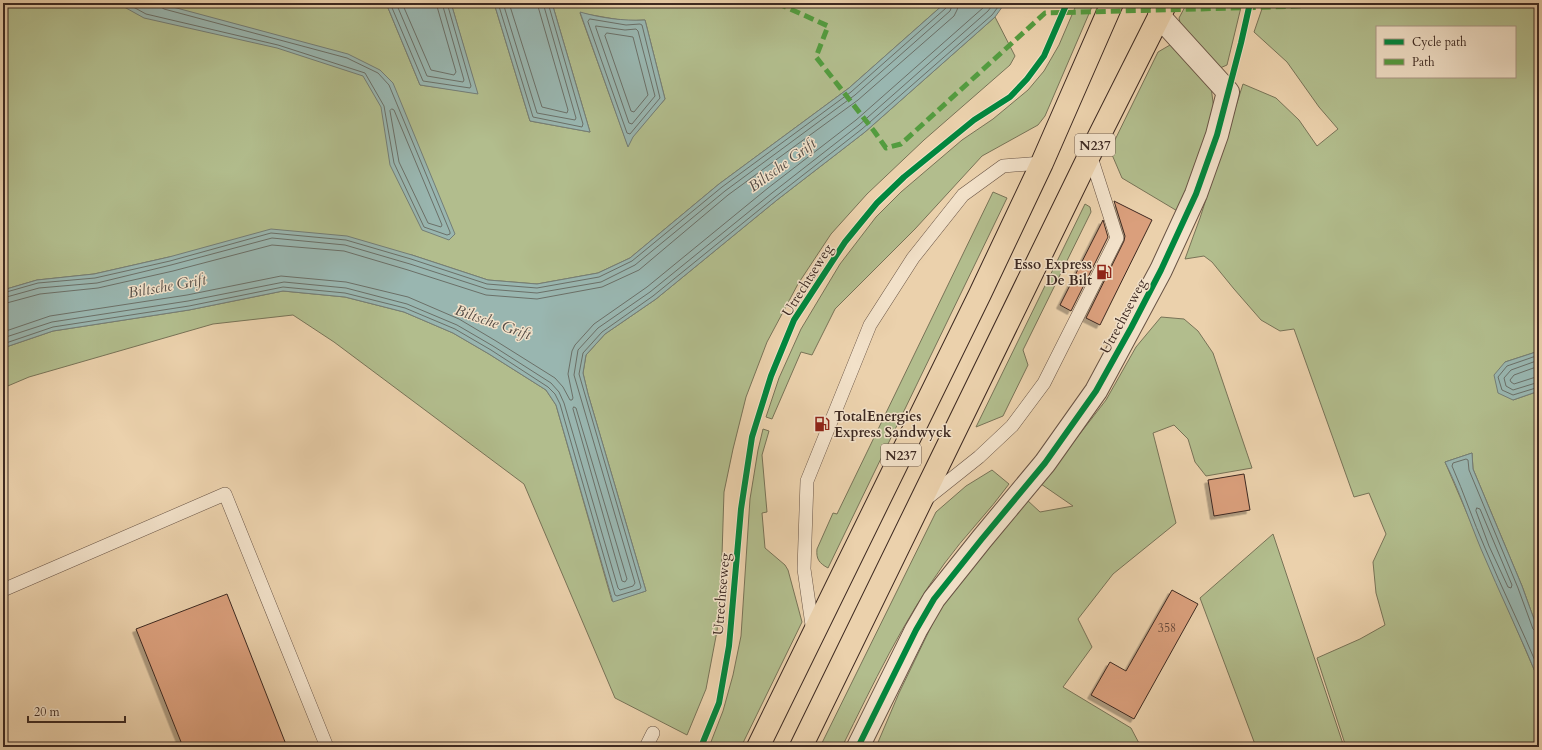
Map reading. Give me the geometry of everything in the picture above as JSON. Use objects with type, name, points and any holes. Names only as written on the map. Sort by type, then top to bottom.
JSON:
[{"type":"main road","name":"N237","points":[[758,747],[980,294],[1042,163],[1112,3]]},
{"type":"main road","name":"Utrechtseweg","points":[[800,747],[1162,9]]},
{"type":"street","name":"Utrechtseweg","points":[[858,747],[916,630],[934,599],[1045,463],[1096,391],[1161,270],[1196,194],[1217,136],[1228,92],[1162,9]]},
{"type":"lane","points":[[919,505],[979,458],[1017,420],[1044,383],[1117,238],[1090,154]]},
{"type":"lane","points":[[813,634],[804,569],[807,481],[870,325],[913,258],[963,195],[1003,166],[1042,163]]},
{"type":"lane","points":[[3,590],[225,494],[327,747]]},
{"type":"lane","points":[[646,747],[653,733]]},
{"type":"green space","points":[[3,3],[386,3],[420,85],[477,93],[451,3],[494,3],[530,121],[590,132],[552,3],[945,3],[849,88],[719,184],[630,258],[598,273],[537,284],[488,280],[412,255],[169,257],[94,274],[37,280],[3,290]],"holes":[[[580,13],[626,21],[645,20],[665,99],[632,137],[628,146]]]},
{"type":"green space","points":[[1077,3],[1092,3],[1091,9],[1045,116],[1038,125],[982,156],[915,229],[835,309],[812,355],[801,352],[772,419],[766,417],[779,378],[801,329],[840,264],[876,217],[901,192],[962,140],[993,119],[1028,90],[1044,71],[1059,45]]},
{"type":"green space","points":[[1187,3],[1242,3],[1227,65],[1220,68],[1181,27],[1179,18]]},
{"type":"green space","points":[[1264,3],[1539,3],[1539,351],[1505,362],[1513,400],[1539,391],[1539,633],[1522,586],[1473,469],[1472,453],[1445,462],[1539,681],[1539,747],[1346,747],[1317,658],[1360,639],[1385,625],[1376,593],[1373,562],[1386,534],[1369,493],[1354,497],[1294,329],[1280,331],[1261,320],[1212,262],[1204,256],[1185,259],[1200,218],[1243,84],[1276,98],[1299,120],[1317,146],[1338,129],[1319,107],[1287,62],[1254,32]]},
{"type":"green space","points":[[995,17],[1015,56],[1010,65],[924,140],[867,194],[831,234],[798,284],[767,342],[746,397],[724,492],[721,587],[717,631],[706,689],[687,735],[615,698],[524,484],[334,342],[293,315],[213,324],[29,377],[3,388],[3,348],[53,331],[189,310],[283,291],[345,297],[404,312],[453,333],[546,390],[556,405],[612,601],[646,591],[588,394],[583,373],[586,355],[605,334],[656,299],[777,200],[865,132]]},
{"type":"green space","points":[[1170,45],[1181,48],[1211,87],[1215,117],[1179,212],[1122,178],[1110,150],[1158,52]]},
{"type":"green space","points":[[993,192],[1007,198],[828,568],[819,560],[817,549],[833,513],[837,514]]},
{"type":"green space","points":[[1085,204],[1090,207],[1091,212],[1023,350],[1028,365],[1003,416],[976,427]]},
{"type":"green space","points":[[1161,317],[1184,319],[1198,331],[1213,353],[1252,468],[1206,476],[1195,462],[1188,439],[1174,425],[1153,433],[1176,523],[1113,574],[1078,619],[1092,647],[1063,687],[1131,728],[1141,747],[876,747],[899,693],[942,604],[1027,500],[1040,512],[1073,506],[1041,484],[1106,400],[1136,347]]},
{"type":"green space","points":[[763,429],[769,431],[762,455],[767,512],[762,513],[765,548],[785,565],[788,570],[802,622],[741,747],[709,747],[723,711],[733,675],[741,636],[750,499]]},
{"type":"green space","points":[[992,470],[1009,484],[944,564],[915,608],[889,653],[842,747],[820,747],[936,512],[966,486]]},
{"type":"green space","points":[[1273,534],[1344,747],[1256,747],[1200,598]]},
{"type":"water","points":[[117,3],[158,3],[348,54],[380,70],[393,83],[455,234],[449,240],[422,230],[390,165],[381,107],[363,76],[277,48],[144,18]]},
{"type":"water","points":[[386,3],[451,3],[478,94],[420,85]]},
{"type":"water","points":[[494,3],[552,3],[590,132],[530,121]]},
{"type":"water","name":"Biltsche Grift","points":[[945,3],[1005,3],[995,17],[865,132],[777,200],[656,299],[605,334],[586,355],[583,373],[588,394],[646,591],[613,602],[556,405],[546,390],[453,333],[404,312],[345,297],[283,291],[189,310],[53,331],[3,348],[3,290],[37,280],[94,274],[169,257],[271,229],[347,236],[412,255],[488,280],[537,284],[598,273],[630,258],[719,184],[849,88]]},
{"type":"water","points":[[580,12],[612,19],[645,20],[665,99],[633,137],[628,147]]},
{"type":"water","points":[[1539,351],[1539,391],[1513,400],[1498,393],[1494,375],[1505,362]]},
{"type":"water","points":[[1472,453],[1473,469],[1522,586],[1539,633],[1539,681],[1481,549],[1445,462]]},
{"type":"building","points":[[1114,201],[1152,220],[1100,325],[1086,318],[1124,241],[1125,236]]},
{"type":"building","points":[[1103,220],[1108,237],[1071,311],[1060,305]]},
{"type":"building","points":[[1244,474],[1250,510],[1214,516],[1208,480]]},
{"type":"building","points":[[1172,590],[1198,604],[1134,719],[1091,695],[1110,662],[1126,671]]},
{"type":"building","points":[[227,594],[287,747],[183,747],[136,629]]},
{"type":"marked path","points":[[777,3],[828,26],[816,57],[886,148],[901,144],[1045,13],[1343,4]]},
{"type":"cycle path","points":[[701,747],[719,703],[729,646],[741,509],[752,437],[771,376],[794,320],[845,242],[877,203],[904,177],[974,120],[1010,97],[1027,79],[1044,56],[1067,3]]},
{"type":"cycle path","points":[[858,747],[916,630],[934,599],[1045,463],[1096,391],[1131,328],[1161,270],[1196,194],[1217,135],[1250,3]]},
{"type":"place","name":"Esso Express De Bilt","points":[[1104,272]]},
{"type":"place","name":"TotalEnergies Express Sandwyck","points":[[822,424]]}]
